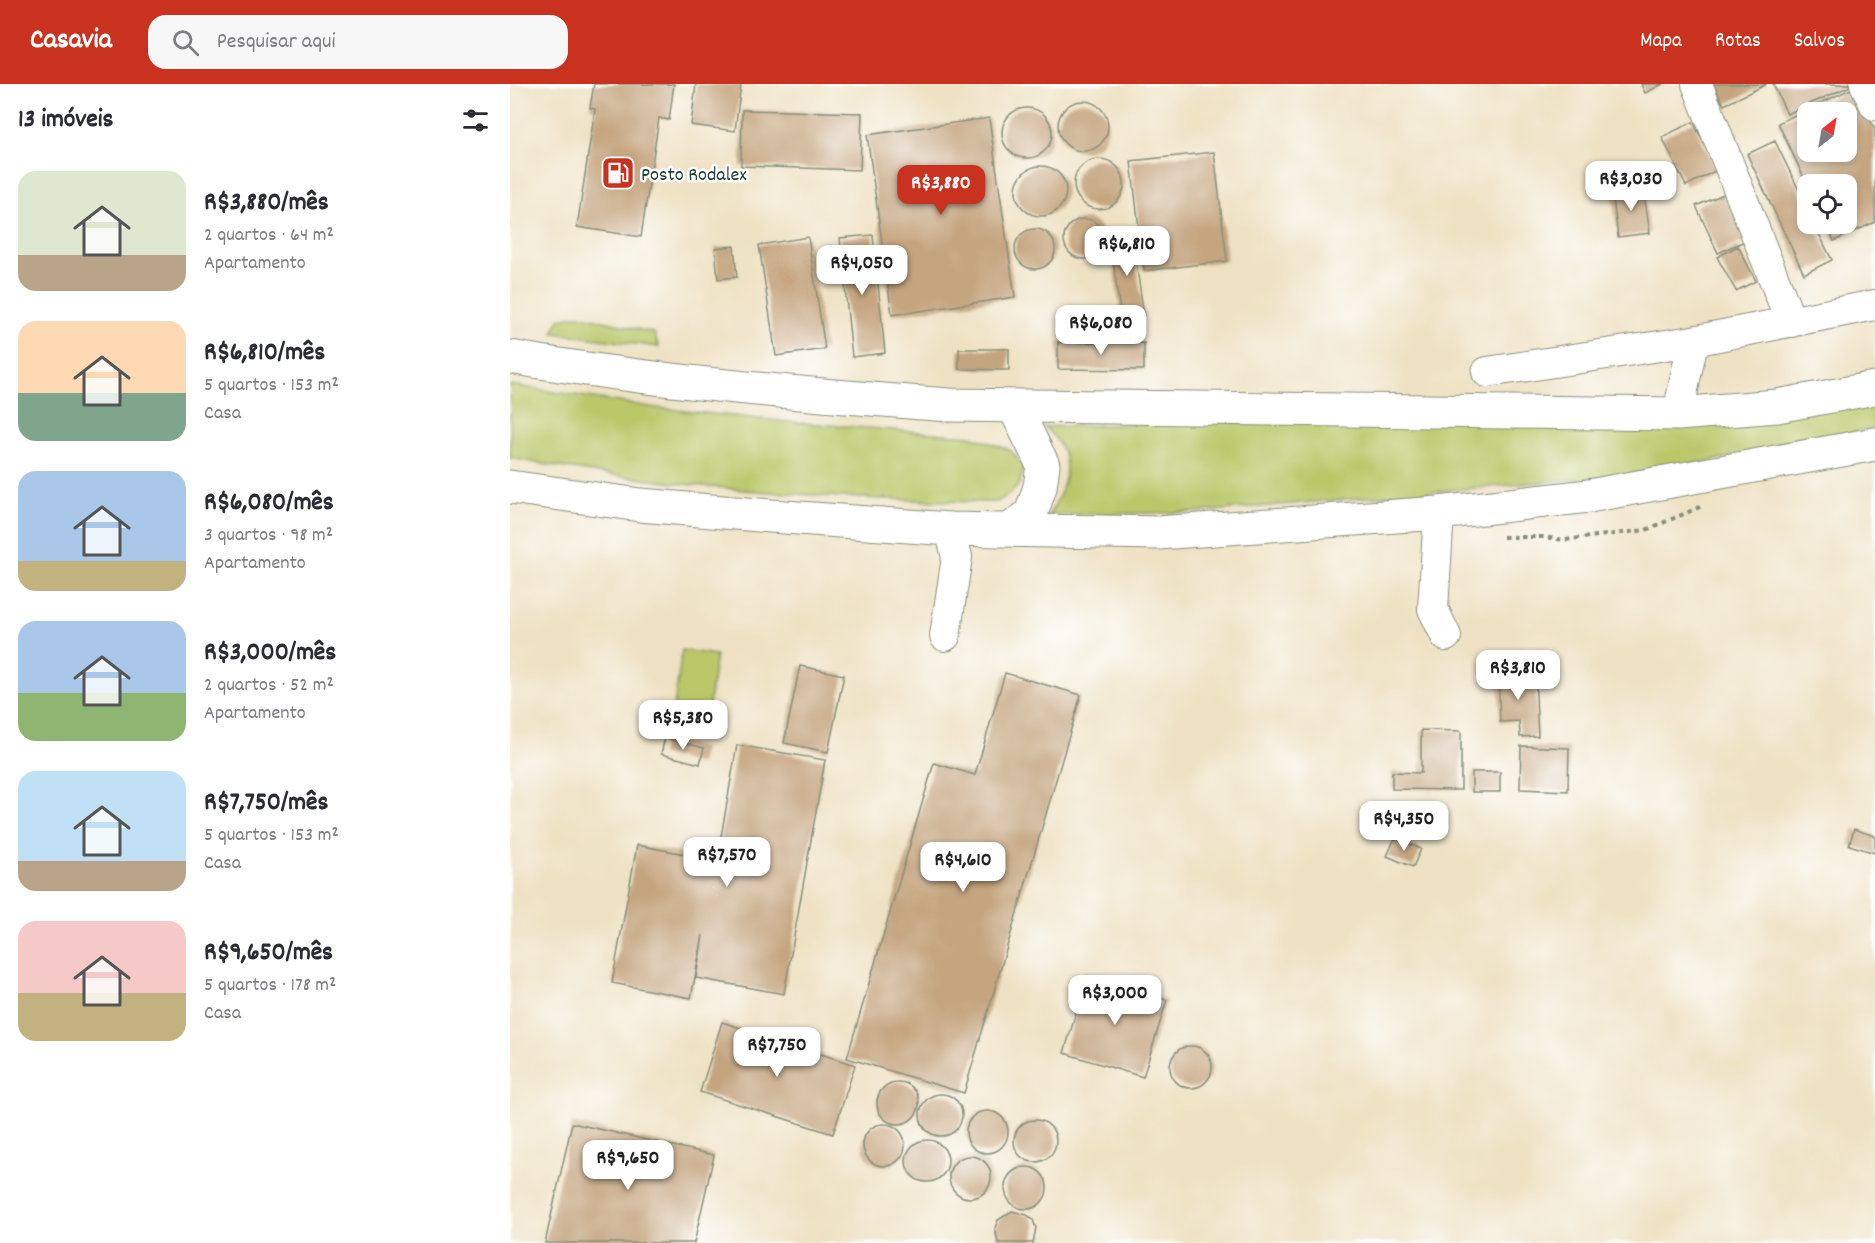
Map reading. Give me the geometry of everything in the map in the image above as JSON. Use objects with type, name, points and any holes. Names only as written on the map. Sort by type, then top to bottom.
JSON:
[{"type":"highway","points":[[510,357],[839,397],[949,405],[1678,414],[1777,406],[1875,388]]},
{"type":"highway","points":[[1011,529],[1031,514],[1040,487],[1043,465],[1014,406]]},
{"type":"highway","points":[[510,487],[640,506],[950,529],[1158,532],[1438,513],[1589,496],[1875,444]]},
{"type":"street","points":[[1698,84],[1791,322]]},
{"type":"street","points":[[1865,84],[1875,105]]},
{"type":"street","points":[[1487,372],[1693,341],[1875,305]]},
{"type":"street","points":[[1678,414],[1693,341]]},
{"type":"street","points":[[1438,513],[1433,609],[1446,636]]},
{"type":"street","points":[[945,636],[957,558],[950,529]]},
{"type":"green space","points":[[579,315],[654,333],[659,347],[553,333],[560,319]]},
{"type":"green space","points":[[510,385],[657,408],[790,422],[971,436],[1010,450],[1023,465],[1021,478],[1009,495],[997,502],[936,501],[753,491],[570,469],[510,458]]},
{"type":"green space","points":[[1875,400],[1875,428],[1765,452],[1615,476],[1199,512],[1049,515],[1061,491],[1066,469],[1061,448],[1044,427]]},
{"type":"green space","points":[[682,650],[716,655],[704,739],[670,734]]},
{"type":"building","name":"Posto Rodalex","points":[[594,84],[674,84],[669,120],[659,118],[641,237],[577,227],[595,109],[590,108]]},
{"type":"building","points":[[696,84],[741,84],[735,131],[691,125]]},
{"type":"building","points":[[1641,84],[1663,84],[1645,93]]},
{"type":"building","points":[[1713,84],[1767,84],[1724,105]]},
{"type":"building","points":[[1773,84],[1855,84],[1814,102],[1797,102],[1797,110],[1787,114]]},
{"type":"building","points":[[1855,87],[1875,130],[1875,222],[1857,230],[1857,174],[1802,174],[1778,123],[1797,114],[1797,162],[1857,162],[1857,102],[1823,102]]},
{"type":"building","points":[[1078,101],[1088,101],[1101,108],[1108,121],[1108,131],[1101,144],[1088,151],[1078,151],[1069,147],[1062,140],[1058,131],[1058,121],[1062,112],[1069,105]]},
{"type":"building","points":[[1022,108],[1032,108],[1045,115],[1052,128],[1052,138],[1045,151],[1032,158],[1022,158],[1013,154],[1006,147],[1002,138],[1002,128],[1006,119],[1013,112]]},
{"type":"building","points":[[742,110],[862,113],[860,170],[741,166]]},
{"type":"building","points":[[989,118],[1015,297],[892,315],[867,135]]},
{"type":"building","points":[[1693,122],[1717,170],[1686,186],[1662,137]]},
{"type":"building","points":[[1775,141],[1797,186],[1797,234],[1819,234],[1832,260],[1804,274],[1747,154]]},
{"type":"building","points":[[1214,152],[1227,261],[1144,271],[1131,161]]},
{"type":"building","points":[[1094,159],[1104,159],[1117,166],[1124,179],[1124,189],[1117,202],[1104,209],[1094,209],[1085,205],[1078,198],[1074,189],[1074,179],[1078,170],[1085,163]]},
{"type":"building","points":[[1041,166],[1059,173],[1066,191],[1059,209],[1041,216],[1023,209],[1016,191],[1023,173]]},
{"type":"building","points":[[1643,187],[1650,233],[1618,237],[1612,192]]},
{"type":"building","points":[[1728,192],[1749,239],[1718,253],[1696,206]]},
{"type":"building","points":[[1084,219],[1098,225],[1104,239],[1098,253],[1084,259],[1070,253],[1064,239],[1070,225]]},
{"type":"building","points":[[1035,229],[1049,235],[1055,249],[1049,263],[1035,269],[1021,263],[1015,249],[1021,235]]},
{"type":"building","points":[[1831,234],[1849,234],[1834,241]]},
{"type":"building","points":[[873,235],[885,353],[852,357],[840,238]]},
{"type":"building","points":[[1132,235],[1144,316],[1121,319],[1110,238]]},
{"type":"building","points":[[808,237],[825,349],[776,356],[759,245]]},
{"type":"building","points":[[734,246],[737,277],[718,279],[715,248]]},
{"type":"building","points":[[1738,246],[1756,281],[1736,291],[1717,257]]},
{"type":"building","points":[[1058,342],[1144,343],[1144,370],[1058,369]]},
{"type":"building","points":[[959,349],[1009,349],[1009,370],[959,369]]},
{"type":"building","points":[[800,666],[844,675],[828,752],[784,743]]},
{"type":"building","points":[[1498,669],[1518,669],[1519,676],[1535,675],[1538,736],[1520,737],[1519,721],[1500,722]]},
{"type":"building","points":[[1005,673],[1081,695],[964,1093],[847,1058],[934,763],[975,775]]},
{"type":"building","points":[[1421,730],[1461,731],[1461,790],[1392,789],[1392,772],[1421,773]]},
{"type":"building","points":[[665,738],[704,748],[700,764],[661,754]]},
{"type":"building","points":[[737,745],[825,760],[784,994],[696,978],[703,935],[691,998],[612,983],[637,845],[717,860]]},
{"type":"building","points":[[1521,746],[1569,748],[1568,791],[1520,789]]},
{"type":"building","points":[[1472,772],[1500,772],[1500,792],[1472,792]]},
{"type":"building","points":[[1854,829],[1875,836],[1875,853],[1849,845]]},
{"type":"building","points":[[1395,838],[1421,849],[1413,867],[1387,856]]},
{"type":"building","points":[[1087,976],[1167,1000],[1143,1077],[1064,1053]]},
{"type":"building","points":[[722,1022],[855,1065],[833,1134],[700,1092]]},
{"type":"building","points":[[1191,1046],[1206,1052],[1212,1067],[1206,1082],[1191,1088],[1176,1082],[1170,1067],[1176,1052]]},
{"type":"building","points":[[898,1082],[913,1088],[919,1103],[913,1118],[898,1124],[883,1118],[877,1103],[883,1088]]},
{"type":"building","points":[[941,1094],[956,1100],[962,1115],[956,1130],[941,1136],[926,1130],[920,1115],[926,1100]]},
{"type":"building","points":[[987,1111],[1002,1117],[1008,1132],[1002,1147],[987,1153],[972,1147],[966,1132],[972,1117]]},
{"type":"building","points":[[1035,1120],[1050,1126],[1056,1141],[1050,1156],[1035,1162],[1020,1156],[1014,1141],[1020,1126]]},
{"type":"building","points":[[572,1123],[714,1155],[694,1243],[545,1243]]},
{"type":"building","points":[[884,1124],[899,1130],[905,1145],[899,1160],[884,1166],[869,1160],[863,1145],[869,1130]]},
{"type":"building","points":[[927,1140],[942,1146],[948,1161],[942,1176],[927,1182],[912,1176],[906,1161],[912,1146]]},
{"type":"building","points":[[970,1156],[985,1162],[991,1177],[985,1192],[970,1198],[955,1192],[949,1177],[955,1162]]},
{"type":"building","points":[[1026,1167],[1041,1173],[1047,1188],[1041,1203],[1026,1209],[1011,1203],[1005,1188],[1011,1173]]},
{"type":"building","points":[[1012,1211],[1027,1215],[1033,1220],[1036,1228],[1033,1243],[998,1243],[995,1228],[998,1220]]},
{"type":"place","name":"Posto Rodalex","points":[[618,173]]}]
